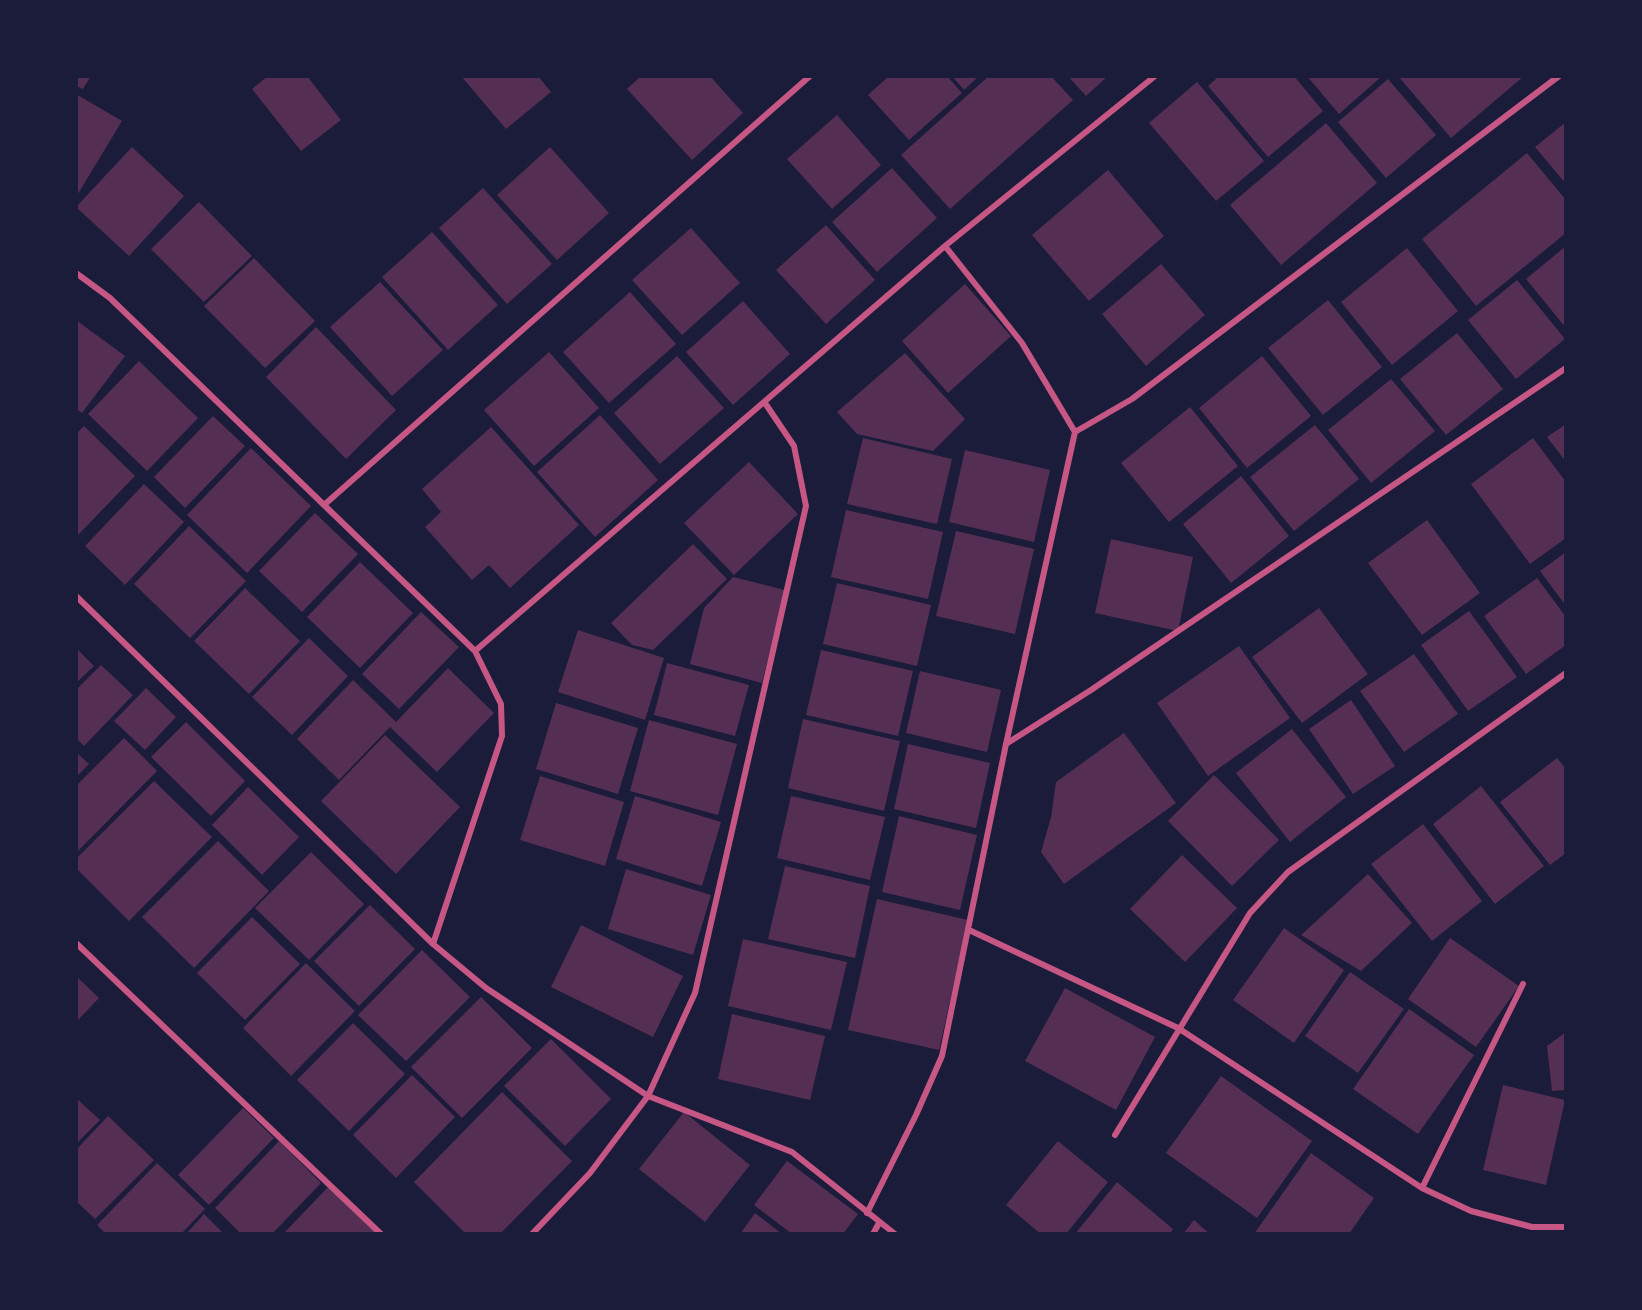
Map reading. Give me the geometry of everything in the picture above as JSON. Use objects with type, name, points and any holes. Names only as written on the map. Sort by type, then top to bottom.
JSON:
[{"type":"street","points":[[324,505],[810,76]]},
{"type":"street","points":[[475,651],[945,246],[1155,76]]},
{"type":"street","points":[[1076,432],[1132,399],[1559,76]]},
{"type":"street","points":[[867,1213],[916,1115],[942,1056],[1006,744],[1076,432],[1022,343],[945,246]]},
{"type":"street","points":[[76,273],[110,298],[475,651],[501,704],[502,736],[434,944]]},
{"type":"street","points":[[1006,744],[1091,690],[1566,368]]},
{"type":"street","points":[[532,1233],[590,1173],[648,1096],[696,993],[806,506],[794,446],[765,403]]},
{"type":"street","points":[[76,596],[434,944],[486,988],[648,1096],[792,1152],[879,1223],[895,1233]]},
{"type":"street","points":[[1115,1135],[1250,913],[1288,872],[1566,673]]},
{"type":"street","points":[[969,930],[1178,1028],[1422,1188],[1471,1211],[1532,1227],[1566,1227]]},
{"type":"street","points":[[76,943],[381,1233]]},
{"type":"street","points":[[1422,1188],[1523,984]]},
{"type":"street","points":[[873,1233],[879,1223]]},
{"type":"building","points":[[76,76],[91,76],[83,89],[76,86]]},
{"type":"building","points":[[268,76],[307,76],[341,120],[301,151],[252,89]]},
{"type":"building","points":[[461,76],[538,76],[551,92],[506,129]]},
{"type":"building","points":[[641,76],[710,76],[743,113],[692,160],[627,89]]},
{"type":"building","points":[[889,76],[947,76],[962,93],[909,140],[868,95]]},
{"type":"building","points":[[952,76],[979,76],[964,90]]},
{"type":"building","points":[[989,76],[1051,76],[1073,100],[950,209],[901,155]]},
{"type":"building","points":[[1068,76],[1108,76],[1086,96]]},
{"type":"building","points":[[1219,76],[1294,76],[1323,111],[1268,157],[1208,86]]},
{"type":"building","points":[[1307,76],[1382,76],[1339,114]]},
{"type":"building","points":[[1398,76],[1524,76],[1451,138]]},
{"type":"building","points":[[1388,79],[1436,135],[1386,178],[1338,122]]},
{"type":"building","points":[[1197,82],[1264,161],[1216,201],[1149,123]]},
{"type":"building","points":[[76,94],[122,121],[76,197]]},
{"type":"building","points":[[837,115],[881,165],[832,209],[787,159]]},
{"type":"building","points":[[1566,122],[1566,184],[1535,147]]},
{"type":"building","points":[[1326,123],[1377,183],[1281,265],[1230,205]]},
{"type":"building","points":[[132,147],[184,196],[129,256],[76,207]]},
{"type":"building","points":[[550,147],[609,213],[557,260],[497,195]]},
{"type":"building","points":[[1527,153],[1566,200],[1566,233],[1476,306],[1422,239]]},
{"type":"building","points":[[892,168],[937,218],[877,272],[832,222]]},
{"type":"building","points":[[1108,170],[1164,236],[1089,301],[1032,235]]},
{"type":"building","points":[[483,188],[552,264],[507,304],[439,228]]},
{"type":"building","points":[[199,202],[252,256],[204,302],[151,249]]},
{"type":"building","points":[[826,225],[875,280],[826,324],[776,270]]},
{"type":"building","points":[[691,228],[740,283],[682,335],[632,280]]},
{"type":"building","points":[[432,232],[498,305],[448,350],[382,277]]},
{"type":"building","points":[[1566,246],[1566,328],[1526,279]]},
{"type":"building","points":[[1407,248],[1458,311],[1392,365],[1341,302]]},
{"type":"building","points":[[254,258],[315,321],[265,368],[204,306]]},
{"type":"building","points":[[1161,264],[1205,315],[1146,366],[1102,314]]},
{"type":"building","points":[[1517,280],[1565,339],[1516,379],[1468,320]]},
{"type":"building","points":[[380,282],[443,350],[392,396],[330,327]]},
{"type":"building","points":[[965,284],[1011,336],[948,393],[902,341]]},
{"type":"building","points":[[630,292],[676,344],[609,403],[563,352]]},
{"type":"building","points":[[1328,300],[1382,367],[1323,415],[1268,348]]},
{"type":"building","points":[[743,301],[790,354],[733,405],[686,352]]},
{"type":"building","points":[[76,320],[125,356],[82,413],[76,409]]},
{"type":"building","points":[[316,327],[396,410],[346,459],[266,377]]},
{"type":"building","points":[[1457,333],[1503,389],[1446,435],[1400,379]]},
{"type":"building","points":[[549,352],[599,408],[534,466],[484,410]]},
{"type":"building","points":[[905,353],[965,419],[933,451],[857,434],[837,412]]},
{"type":"building","points":[[677,356],[724,408],[660,464],[614,413]]},
{"type":"building","points":[[1262,356],[1311,416],[1247,468],[1199,408]]},
{"type":"building","points":[[139,361],[198,418],[147,471],[88,414]]},
{"type":"building","points":[[1391,379],[1435,431],[1371,483],[1328,430]]},
{"type":"building","points":[[1190,407],[1238,466],[1169,522],[1121,463]]},
{"type":"building","points":[[600,415],[658,480],[595,537],[537,472]]},
{"type":"building","points":[[213,416],[245,446],[185,508],[154,477]]},
{"type":"building","points":[[1566,424],[1566,462],[1547,437]]},
{"type":"building","points":[[1315,425],[1359,479],[1294,531],[1250,477]]},
{"type":"building","points":[[84,426],[135,476],[76,537],[76,434]]},
{"type":"building","points":[[491,427],[579,525],[510,588],[489,565],[472,580],[425,527],[441,512],[422,489]]},
{"type":"building","points":[[863,438],[952,459],[937,524],[847,504]]},
{"type":"building","points":[[1533,438],[1566,482],[1566,538],[1530,564],[1471,484]]},
{"type":"building","points":[[251,448],[311,506],[247,573],[187,515]]},
{"type":"building","points":[[965,450],[1050,470],[1034,542],[949,522]]},
{"type":"building","points":[[749,462],[798,514],[734,575],[684,523]]},
{"type":"building","points":[[1241,476],[1289,536],[1231,583],[1183,524]]},
{"type":"building","points":[[144,484],[184,522],[125,585],[85,546]]},
{"type":"building","points":[[846,510],[943,532],[928,599],[831,577]]},
{"type":"building","points":[[315,513],[358,554],[302,612],[259,571]]},
{"type":"building","points":[[1427,520],[1480,593],[1422,635],[1368,563]]},
{"type":"building","points":[[189,526],[246,581],[190,638],[134,584]]},
{"type":"building","points":[[956,531],[1034,549],[1015,634],[936,616]]},
{"type":"building","points":[[1111,539],[1193,557],[1178,631],[1095,613]]},
{"type":"building","points":[[693,544],[727,579],[653,650],[632,645],[611,623]]},
{"type":"building","points":[[1566,552],[1566,606],[1540,571]]},
{"type":"building","points":[[360,562],[413,613],[360,668],[307,617]]},
{"type":"building","points":[[733,577],[785,590],[762,683],[690,664],[704,608]]},
{"type":"building","points":[[1537,578],[1566,617],[1566,645],[1526,674],[1484,616]]},
{"type":"building","points":[[837,583],[931,605],[917,666],[823,644]]},
{"type":"building","points":[[245,588],[300,641],[249,694],[194,641]]},
{"type":"building","points":[[1319,608],[1368,674],[1302,723],[1252,657]]},
{"type":"building","points":[[1469,611],[1517,677],[1468,711],[1421,645]]},
{"type":"building","points":[[421,612],[459,647],[399,709],[362,674]]},
{"type":"building","points":[[578,630],[664,658],[645,720],[558,692]]},
{"type":"building","points":[[309,638],[348,676],[292,735],[252,697]]},
{"type":"building","points":[[1239,646],[1290,718],[1208,776],[1157,703]]},
{"type":"building","points":[[76,648],[94,666],[76,683]]},
{"type":"building","points":[[821,650],[913,671],[898,736],[806,715]]},
{"type":"building","points":[[1414,654],[1458,714],[1404,752],[1360,691]]},
{"type":"building","points":[[667,663],[749,685],[735,736],[654,715]]},
{"type":"building","points":[[101,665],[133,695],[84,746],[76,738],[76,690]]},
{"type":"building","points":[[448,668],[494,713],[437,772],[390,727],[339,780],[297,739],[353,680],[396,722]]},
{"type":"building","points":[[920,671],[1001,690],[987,752],[906,733]]},
{"type":"building","points":[[146,688],[176,717],[145,750],[114,721]]},
{"type":"building","points":[[1351,700],[1395,766],[1353,794],[1309,729]]},
{"type":"building","points":[[556,703],[638,728],[618,794],[536,769]]},
{"type":"building","points":[[803,719],[900,741],[884,811],[788,788]]},
{"type":"building","points":[[649,720],[737,744],[718,815],[630,791]]},
{"type":"building","points":[[186,722],[245,781],[211,816],[151,757]]},
{"type":"building","points":[[1292,729],[1346,797],[1290,842],[1236,773]]},
{"type":"building","points":[[1124,733],[1176,803],[1064,884],[1041,852],[1051,817],[1056,782]]},
{"type":"building","points":[[385,735],[460,807],[396,874],[321,801]]},
{"type":"building","points":[[124,738],[157,771],[76,853],[76,786]]},
{"type":"building","points":[[908,744],[990,763],[976,828],[894,809]]},
{"type":"building","points":[[76,752],[89,764],[76,777]]},
{"type":"building","points":[[1557,758],[1566,769],[1566,853],[1550,865],[1500,802]]},
{"type":"building","points":[[1214,775],[1279,840],[1232,886],[1168,821]]},
{"type":"building","points":[[540,776],[624,802],[605,866],[520,840]]},
{"type":"building","points":[[154,781],[212,837],[129,921],[76,868],[76,859]]},
{"type":"building","points":[[1481,786],[1544,866],[1495,904],[1433,824]]},
{"type":"building","points":[[248,787],[299,837],[262,875],[212,825]]},
{"type":"building","points":[[635,796],[721,822],[702,886],[616,859]]},
{"type":"building","points":[[791,796],[885,817],[870,880],[777,858]]},
{"type":"building","points":[[899,816],[977,835],[960,910],[882,892]]},
{"type":"building","points":[[1423,824],[1482,901],[1432,941],[1371,864]]},
{"type":"building","points":[[218,841],[269,891],[194,968],[142,917]]},
{"type":"building","points":[[311,852],[364,904],[309,960],[255,908]]},
{"type":"building","points":[[1182,855],[1237,908],[1185,962],[1130,909]]},
{"type":"building","points":[[785,866],[870,886],[855,958],[768,939]]},
{"type":"building","points":[[626,869],[711,895],[693,955],[608,929]]},
{"type":"building","points":[[1368,874],[1412,923],[1361,971],[1301,935]]},
{"type":"building","points":[[877,899],[968,920],[939,1050],[848,1030]]},
{"type":"building","points":[[370,905],[415,949],[359,1006],[314,961]]},
{"type":"building","points":[[252,917],[300,964],[245,1020],[197,973]]},
{"type":"building","points":[[581,925],[683,976],[653,1037],[551,987]]},
{"type":"building","points":[[1284,928],[1344,970],[1294,1043],[1233,1000]]},
{"type":"building","points":[[1450,938],[1519,986],[1476,1047],[1408,999]]},
{"type":"building","points":[[743,939],[847,962],[831,1030],[728,1006]]},
{"type":"building","points":[[422,950],[470,997],[406,1061],[358,1015]]},
{"type":"building","points":[[306,963],[355,1011],[291,1076],[243,1028]]},
{"type":"building","points":[[1350,972],[1404,1009],[1358,1073],[1305,1036]]},
{"type":"building","points":[[76,976],[99,998],[76,1022]]},
{"type":"building","points":[[1065,988],[1155,1037],[1116,1110],[1025,1061]]},
{"type":"building","points":[[481,997],[532,1048],[462,1118],[411,1067]]},
{"type":"building","points":[[1409,1009],[1474,1055],[1418,1134],[1353,1089]]},
{"type":"building","points":[[732,1014],[825,1036],[810,1100],[718,1079]]},
{"type":"building","points":[[353,1023],[405,1074],[349,1131],[297,1080]]},
{"type":"building","points":[[1566,1032],[1566,1090],[1552,1091],[1547,1046]]},
{"type":"building","points":[[551,1039],[611,1099],[565,1146],[504,1086]]},
{"type":"building","points":[[412,1075],[455,1117],[396,1178],[353,1135]]},
{"type":"building","points":[[1221,1076],[1312,1141],[1257,1218],[1166,1153]]},
{"type":"building","points":[[1503,1085],[1565,1100],[1546,1185],[1483,1170]]},
{"type":"building","points":[[502,1092],[572,1161],[500,1234],[466,1234],[414,1182]]},
{"type":"building","points":[[76,1098],[100,1120],[76,1144]]},
{"type":"building","points":[[243,1108],[274,1138],[209,1205],[178,1175]]},
{"type":"building","points":[[684,1112],[750,1165],[705,1222],[639,1169]]},
{"type":"building","points":[[108,1116],[154,1160],[95,1219],[76,1201],[76,1150]]},
{"type":"building","points":[[279,1141],[321,1183],[272,1234],[241,1234],[215,1208]]},
{"type":"building","points":[[1058,1141],[1108,1182],[1066,1234],[1041,1234],[1006,1205]]},
{"type":"building","points":[[1311,1153],[1374,1198],[1349,1234],[1254,1234]]},
{"type":"building","points":[[787,1161],[858,1214],[843,1234],[792,1234],[754,1205]]},
{"type":"building","points":[[157,1163],[205,1209],[181,1234],[106,1234],[97,1225]]},
{"type":"building","points":[[1117,1182],[1173,1229],[1170,1234],[1075,1234]]},
{"type":"building","points":[[330,1185],[379,1234],[283,1234]]},
{"type":"building","points":[[755,1213],[782,1234],[740,1234]]},
{"type":"building","points":[[204,1214],[224,1234],[186,1234]]},
{"type":"building","points":[[1194,1220],[1210,1234],[1183,1234]]}]
